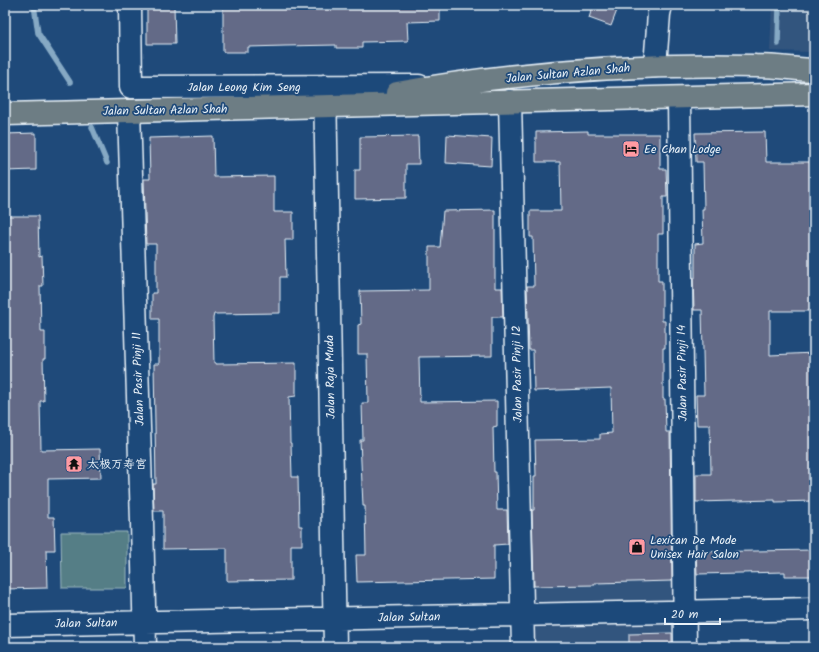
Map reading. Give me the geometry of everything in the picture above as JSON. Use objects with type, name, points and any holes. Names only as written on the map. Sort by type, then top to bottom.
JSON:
[{"type":"main road","name":"Jalan Sultan Azlan Shah","points":[[5,114],[129,111],[440,86],[547,73],[654,66],[758,66],[814,70]]},
{"type":"main road","points":[[510,101],[545,91],[632,82],[647,77],[654,66],[661,76],[677,79],[775,84],[814,91]]},
{"type":"main road","name":"Jalan Sultan Azlan Shah","points":[[325,96],[510,101],[814,94]]},
{"type":"street","name":"Jalan Leong Kim Seng","points":[[130,5],[131,87],[325,96]]},
{"type":"street","points":[[654,66],[661,5]]},
{"type":"street","name":"Jalan Raja Muda","points":[[325,96],[335,647]]},
{"type":"street","name":"Jalan Pasir Pinji 14","points":[[679,98],[685,647]]},
{"type":"street","name":"Jalan Pasir Pinji 12","points":[[510,101],[523,647]]},
{"type":"street","name":"Jalan Pasir Pinji 11","points":[[129,111],[145,647]]},
{"type":"street","name":"Jalan Sultan","points":[[5,625],[814,609]]},
{"type":"shaded area","points":[[772,5],[814,5],[814,52],[770,51]]},
{"type":"shaded area","points":[[520,506],[684,507],[685,647],[520,647]]},
{"type":"green space","points":[[61,532],[127,532],[127,588],[62,588]]},
{"type":"building","points":[[223,5],[440,5],[440,21],[407,22],[408,41],[362,42],[362,48],[336,48],[336,45],[248,47],[248,52],[223,52]]},
{"type":"building","points":[[593,5],[619,5],[611,26],[589,18]]},
{"type":"building","points":[[174,6],[175,44],[147,44],[147,7]]},
{"type":"building","points":[[588,131],[588,134],[660,134],[660,169],[666,169],[667,197],[663,197],[663,234],[658,234],[658,281],[662,281],[662,321],[665,321],[665,348],[663,348],[663,399],[665,399],[666,432],[670,432],[672,581],[595,583],[595,585],[534,586],[532,510],[534,510],[534,476],[536,476],[535,440],[600,439],[600,434],[612,433],[611,388],[534,391],[533,350],[529,350],[527,286],[534,286],[533,237],[530,237],[530,211],[561,211],[560,162],[536,162],[536,132]]},
{"type":"building","points":[[765,132],[766,162],[814,162],[814,311],[770,311],[770,355],[814,353],[814,501],[775,502],[775,500],[696,502],[696,474],[711,474],[710,425],[697,425],[696,395],[704,395],[702,310],[694,310],[693,278],[695,278],[695,244],[703,243],[702,209],[704,209],[703,162],[696,162],[695,133]]},
{"type":"building","points":[[36,133],[36,170],[5,171],[5,134]]},
{"type":"building","points":[[447,135],[492,138],[491,166],[446,163]]},
{"type":"building","points":[[213,136],[214,177],[274,176],[274,212],[293,212],[293,240],[285,240],[286,277],[280,277],[280,313],[214,314],[213,318],[214,363],[296,363],[296,396],[289,397],[290,443],[292,477],[298,477],[299,526],[302,526],[302,545],[291,545],[291,580],[227,581],[227,548],[163,549],[163,511],[154,511],[153,484],[156,484],[154,364],[159,364],[159,319],[152,319],[152,293],[156,293],[156,244],[146,244],[144,179],[150,179],[149,138]]},
{"type":"building","points":[[418,136],[419,164],[406,164],[406,198],[355,199],[355,170],[360,170],[360,137]]},
{"type":"building","points":[[495,210],[495,288],[502,288],[503,317],[492,317],[492,356],[419,357],[420,402],[497,401],[497,426],[493,427],[494,472],[496,472],[497,510],[507,510],[508,544],[494,545],[494,579],[357,582],[356,555],[366,555],[365,506],[363,506],[360,440],[363,440],[362,403],[368,403],[367,354],[358,354],[358,325],[361,324],[360,291],[429,290],[429,247],[440,247],[443,211]]},
{"type":"building","points":[[5,216],[38,216],[39,257],[42,256],[43,286],[40,286],[41,332],[45,332],[45,359],[43,359],[44,401],[40,401],[41,450],[100,449],[101,478],[48,479],[48,517],[54,517],[55,550],[46,550],[47,588],[5,589]]},
{"type":"building","points":[[814,550],[814,576],[785,576],[785,572],[697,574],[696,552]]},
{"type":"building","points":[[672,633],[672,647],[629,647],[629,634]]},
{"type":"waterway","points":[[34,5],[38,33],[70,82]]},
{"type":"waterway","points":[[778,44],[779,5]]},
{"type":"waterway","points":[[92,127],[107,163]]},
{"type":"place","name":"Ee Chan Lodge","points":[[631,149]]},
{"type":"place","name":"太极万寿宫","points":[[74,464]]},
{"type":"place","name":"Lexican De Mode Unisex Hair Salon","points":[[637,547]]}]
